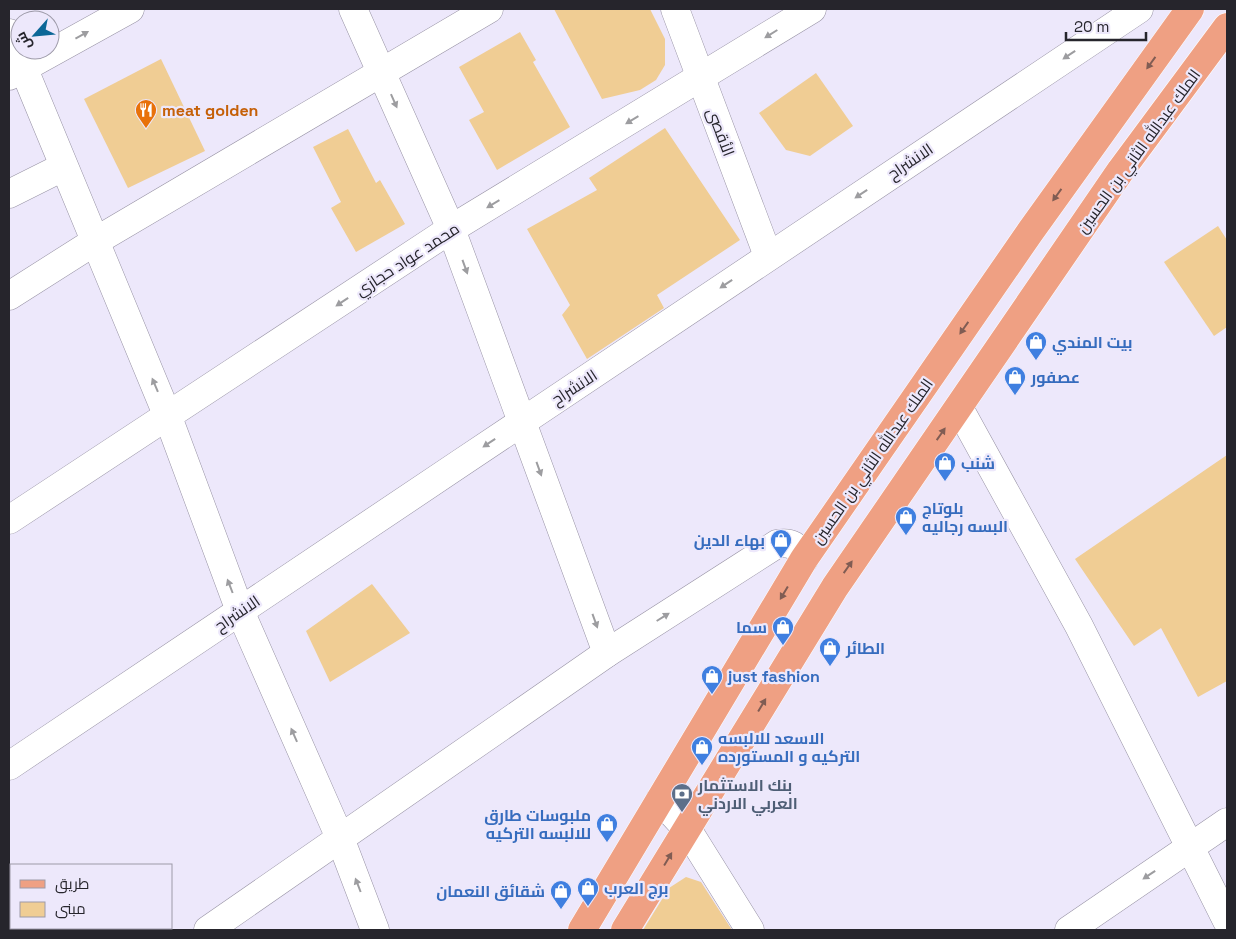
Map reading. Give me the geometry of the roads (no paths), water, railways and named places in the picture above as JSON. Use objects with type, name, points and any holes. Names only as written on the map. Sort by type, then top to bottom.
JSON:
[{"type":"main road","name":"الملك عبدالله الثاني بن الحسين","points":[[582,930],[804,559],[1030,232],[1190,9]]},
{"type":"main road","name":"الملك عبدالله الثاني بن الحسين","points":[[625,930],[834,587],[1121,170],[1227,27]]},
{"type":"street","points":[[15,72],[130,9]]},
{"type":"street","points":[[353,9],[451,229],[607,653]]},
{"type":"street","points":[[9,296],[94,242],[489,9]]},
{"type":"street","name":"الأقصى","points":[[675,9],[768,256]]},
{"type":"street","name":"محمد عواد حجازي","points":[[9,520],[451,229],[812,9]]},
{"type":"street","name":"الانشراح","points":[[9,766],[1139,9]]},
{"type":"street","points":[[9,33],[15,72],[63,167],[168,417],[240,612],[340,838],[375,930]]},
{"type":"street","points":[[9,194],[63,167]]},
{"type":"street","points":[[959,408],[1079,626],[1227,921]]},
{"type":"street","points":[[208,930],[607,653],[777,544],[790,544],[796,547],[804,559]]},
{"type":"street","points":[[660,800],[687,829],[750,930]]},
{"type":"street","points":[[1069,930],[1227,822]]},
{"type":"place","name":"meat golden","points":[[146,129]]},
{"type":"place","name":"بيت المندي","points":[[1036,361]]},
{"type":"place","name":"عصفور","points":[[1015,396]]},
{"type":"place","name":"شنب","points":[[945,482]]},
{"type":"place","name":"بلوتاج البسه رجاليه","points":[[906,536]]},
{"type":"place","name":"بهاء الدين","points":[[781,559]]},
{"type":"place","name":"سما","points":[[783,646]]},
{"type":"place","name":"الطائر","points":[[830,667]]},
{"type":"place","name":"just fashion","points":[[712,695]]},
{"type":"place","name":"الاسعد للالبسه التركيه و المستورده","points":[[702,766]]},
{"type":"place","name":"بنك الاستثمار العربي الاردني","points":[[682,813]]},
{"type":"place","name":"ملبوسات طارق للالبسه التركيه","points":[[607,843]]},
{"type":"place","name":"برج العرب","points":[[588,907]]},
{"type":"place","name":"شقائق النعمان","points":[[561,910]]}]
